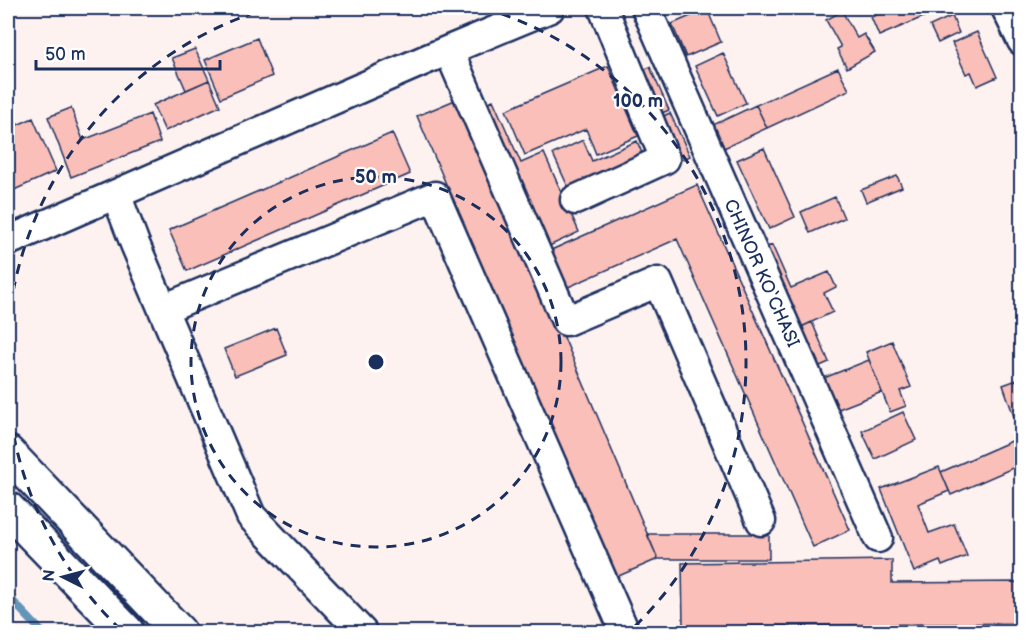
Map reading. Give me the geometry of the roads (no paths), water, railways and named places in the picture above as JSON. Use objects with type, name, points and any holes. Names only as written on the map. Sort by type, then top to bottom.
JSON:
[{"type":"highway","points":[[8,453],[179,633]]},
{"type":"highway","points":[[8,509],[127,633]]},
{"type":"street","points":[[8,241],[550,8]]},
{"type":"street","points":[[575,200],[665,159],[603,8]]},
{"type":"street","name":"CHINOR KO‘CHASI","points":[[646,8],[878,538]]},
{"type":"street","points":[[1006,8],[1022,41]]},
{"type":"street","points":[[449,51],[566,321],[658,282],[762,521]]},
{"type":"street","points":[[116,194],[135,244],[251,516],[362,633]]},
{"type":"street","points":[[163,309],[435,196],[625,633]]},
{"type":"waterway","points":[[8,596],[42,632]]}]
